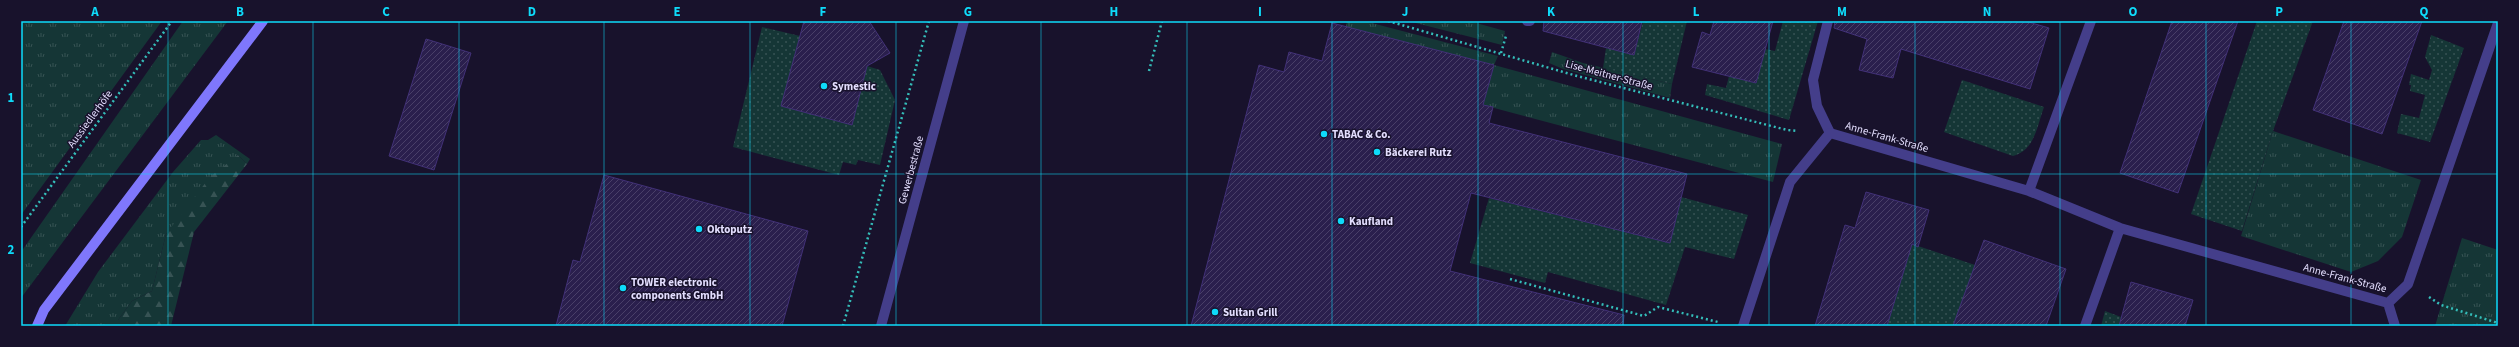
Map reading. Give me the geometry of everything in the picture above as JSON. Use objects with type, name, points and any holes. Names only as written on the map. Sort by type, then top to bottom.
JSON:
[{"type":"street","points":[[37,326],[44,310],[263,21]]},
{"type":"street","name":"Gewerbestraße","points":[[881,326],[964,21]]},
{"type":"street","points":[[1828,21],[1813,80],[1817,106],[1830,133]]},
{"type":"street","points":[[2029,191],[2090,21]]},
{"type":"street","name":"Anne-Frank-Straße","points":[[1743,326],[1790,182],[1830,133],[2029,191],[2120,228],[2388,303],[2408,284],[2498,23]]},
{"type":"street","points":[[2085,326],[2120,228]]},
{"type":"street","points":[[2388,303],[2394,326]]},
{"type":"path","name":"Aussiedlerhöfe","points":[[21,227],[172,21]]},
{"type":"path","points":[[844,326],[929,21]]},
{"type":"path","points":[[1149,71],[1162,21]]},
{"type":"path","name":"Lise-Meitner-Straße","points":[[1388,21],[1577,76],[1787,130],[1830,133]]},
{"type":"path","points":[[1510,279],[1644,316],[1658,307],[1719,322]]},
{"type":"path","points":[[2408,284],[2442,305],[2498,323]]},
{"type":"green space","points":[[22,21],[162,21],[21,215],[21,27]]},
{"type":"green space","points":[[183,21],[228,21],[21,298],[21,252]]},
{"type":"green space","points":[[1347,21],[1364,21],[1498,56],[1494,65],[1346,27]]},
{"type":"green space","points":[[1408,21],[1469,21],[1505,31],[1502,45]]},
{"type":"green space","points":[[1643,21],[1687,21],[1672,84],[1603,68],[1606,48],[1634,55]]},
{"type":"green space","points":[[1783,21],[1818,21],[1789,120],[1705,95],[1707,84],[1726,88],[1729,76],[1756,83],[1765,49],[1775,51]]},
{"type":"green space","points":[[2257,21],[2313,21],[2273,131],[2242,231],[2191,214]]},
{"type":"green space","points":[[762,27],[800,36],[782,106],[852,125],[867,66],[880,70],[895,100],[880,165],[858,160],[856,165],[843,162],[839,175],[733,147]]},
{"type":"green space","points":[[2431,35],[2464,48],[2430,142],[2397,133],[2401,114],[2419,118],[2425,95],[2410,91],[2411,85],[2409,85],[2411,74],[2429,80],[2432,70],[2425,57]]},
{"type":"green space","points":[[1552,52],[1583,63],[1672,84],[1670,98],[1563,69],[1549,63]]},
{"type":"green space","points":[[1494,65],[1782,144],[1773,182],[1483,105]]},
{"type":"green space","points":[[1962,80],[2044,107],[2031,143],[2020,153],[2013,156],[1944,132]]},
{"type":"green space","points":[[2273,131],[2421,180],[2402,237],[2378,261],[2351,272],[2241,236]]},
{"type":"green space","points":[[216,135],[250,159],[247,164],[238,155],[166,234],[152,291],[132,301],[118,320],[118,326],[65,326],[98,272],[173,172],[201,140],[208,140]]},
{"type":"green space","points":[[238,155],[247,164],[194,232],[171,326],[118,326],[118,320],[132,301],[152,291],[166,234],[210,177]]},
{"type":"green space","points":[[1681,197],[1748,215],[1734,259],[1685,247],[1666,305],[1548,272],[1545,283],[1470,263],[1489,198],[1669,243]]},
{"type":"green space","points":[[2462,238],[2498,250],[2498,326],[2435,326]]},
{"type":"green space","points":[[1912,244],[1975,265],[2011,326],[1873,326]]},
{"type":"green space","points":[[2105,311],[2121,317],[2119,326],[2101,326]]},
{"type":"building","name":"Symestic","points":[[804,21],[869,21],[890,53],[867,66],[852,125],[781,106]]},
{"type":"building","points":[[1544,21],[1642,21],[1634,55],[1543,31]]},
{"type":"building","points":[[1714,21],[1773,21],[1756,83],[1692,67],[1702,32],[1710,35]]},
{"type":"building","points":[[1835,21],[2025,21],[2049,28],[2030,89],[1901,49],[1893,78],[1859,70],[1867,39],[1834,28]]},
{"type":"building","points":[[2172,21],[2238,21],[2178,193],[2120,173]]},
{"type":"building","points":[[2344,21],[2422,21],[2382,134],[2313,110]]},
{"type":"building","name":"Kaufland","points":[[1332,23],[1494,65],[1483,105],[1493,107],[1489,123],[1687,174],[1670,243],[1471,193],[1450,271],[1624,315],[1623,326],[1191,326],[1259,65],[1284,72],[1289,52],[1322,61]]},
{"type":"building","points":[[426,39],[471,53],[434,170],[389,156]]},
{"type":"building","points":[[604,175],[808,231],[782,326],[556,326],[573,260],[580,262]]},
{"type":"building","points":[[1866,192],[1929,210],[1918,247],[1912,244],[1887,326],[1815,326],[1845,225],[1855,228]]},
{"type":"building","points":[[1984,240],[2066,269],[2046,326],[1953,326]]},
{"type":"building","points":[[2131,282],[2193,300],[2185,326],[2119,326]]},
{"type":"place","name":"Symestic","points":[[824,86]]},
{"type":"place","name":"TABAC & Co.","points":[[1324,134]]},
{"type":"place","name":"Bäckerei Rutz","points":[[1377,152]]},
{"type":"place","name":"Kaufland","points":[[1341,221]]},
{"type":"place","name":"Oktoputz","points":[[699,229]]},
{"type":"place","name":"TOWER electronic components GmbH","points":[[623,288]]},
{"type":"place","name":"Sultan Grill","points":[[1215,312]]}]
